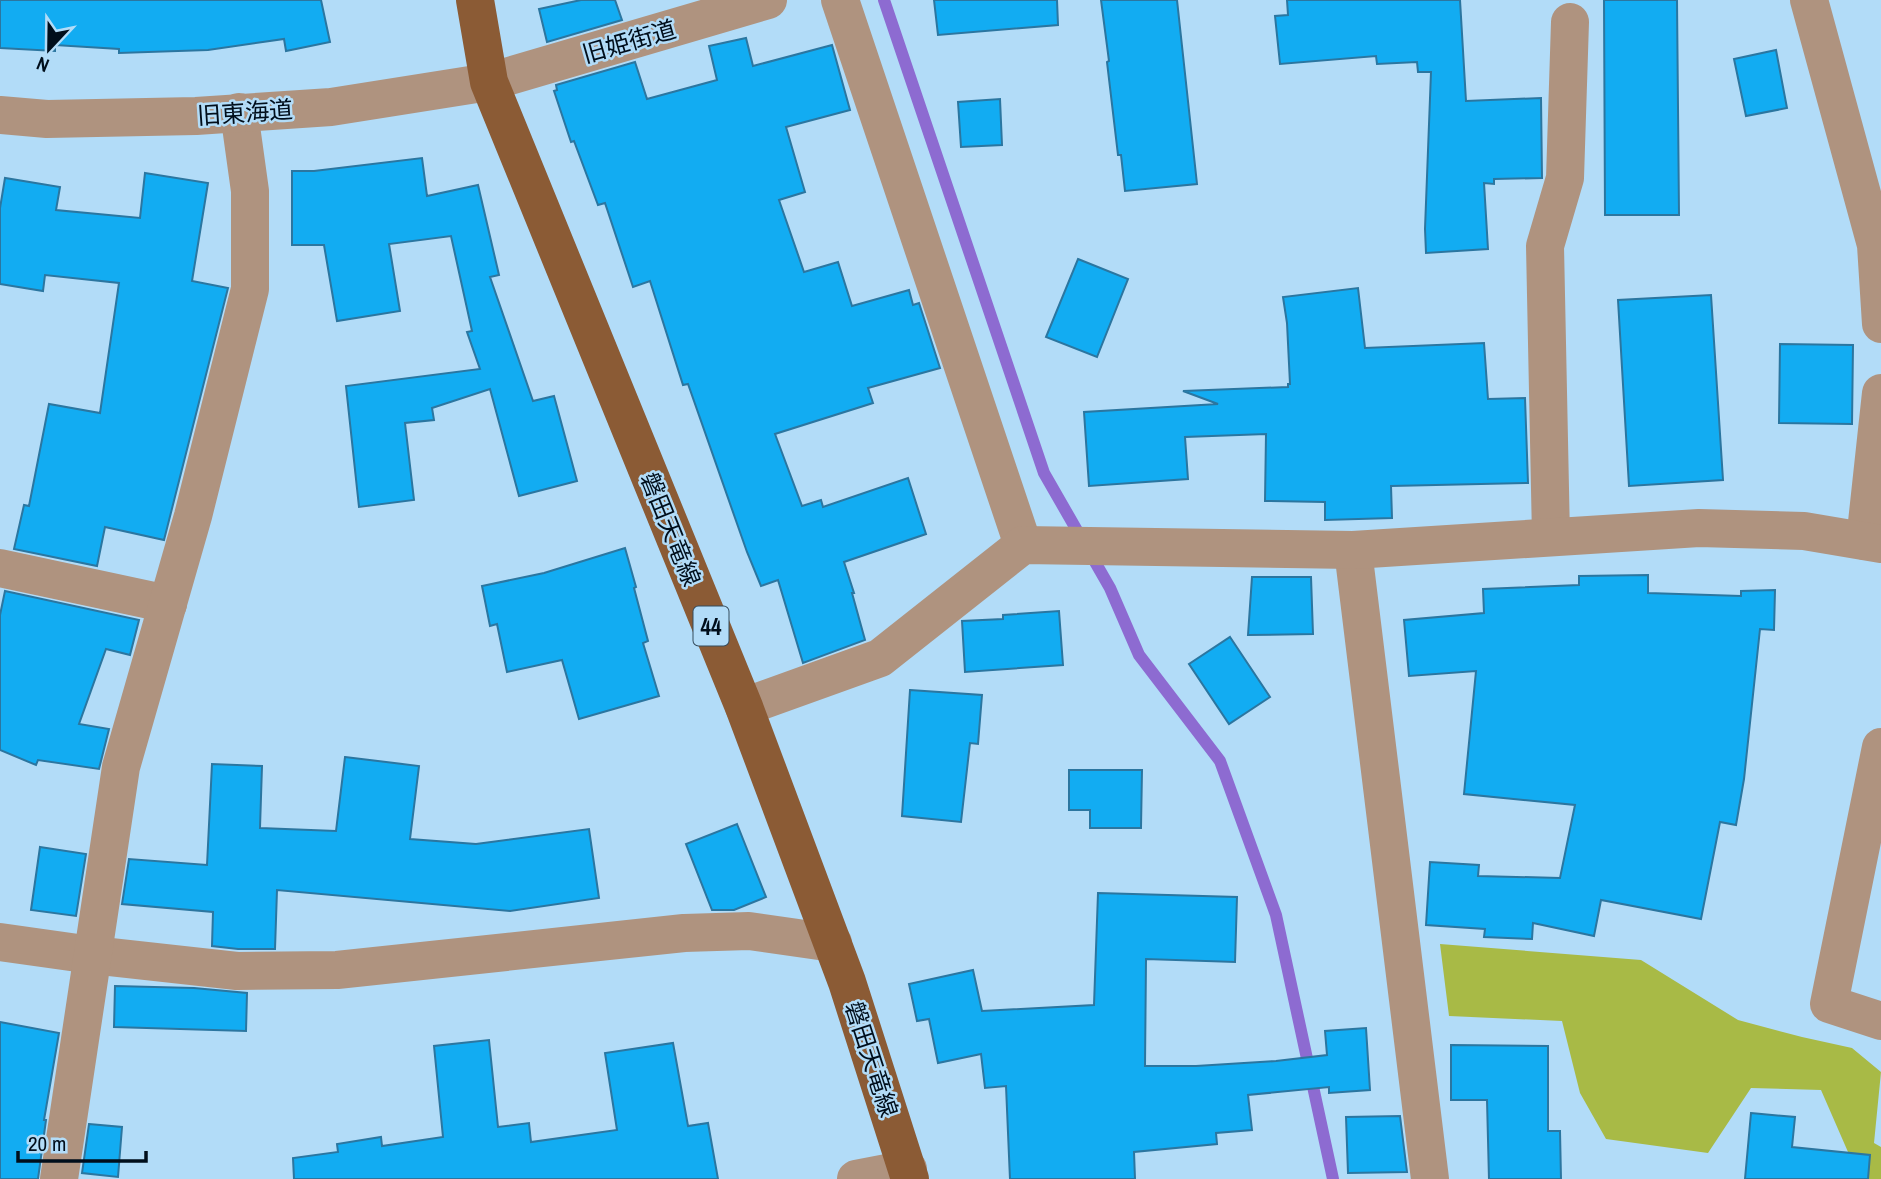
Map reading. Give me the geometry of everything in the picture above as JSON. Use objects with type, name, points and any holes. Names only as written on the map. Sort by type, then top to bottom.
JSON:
[{"type":"main road","name":"磐田天竜線","points":[[475,0],[489,82],[744,707],[847,982],[909,1174]]},
{"type":"street","name":"旧姫街道","points":[[489,82],[768,0]]},
{"type":"street","points":[[840,0],[1023,545]]},
{"type":"street","points":[[1809,0],[1876,245],[1881,324]]},
{"type":"street","points":[[1551,537],[1545,246],[1565,178],[1570,22]]},
{"type":"street","name":"旧東海道","points":[[0,115],[47,119],[196,116],[331,107],[489,82]]},
{"type":"street","points":[[59,1179],[121,767],[193,516],[250,289],[250,191],[239,113]]},
{"type":"street","points":[[744,707],[880,658],[1023,545],[1353,550],[1699,528],[1804,531],[1873,542],[1881,393]]},
{"type":"street","points":[[1353,550],[1430,1179]]},
{"type":"street","points":[[0,568],[168,604]]},
{"type":"street","points":[[1881,747],[1829,1004],[1881,1021]]},
{"type":"street","points":[[0,942],[237,971],[337,970],[684,933],[749,931],[833,943]]},
{"type":"street","points":[[856,1179],[909,1174]]},
{"type":"green space","points":[[1440,944],[1641,960],[1738,1020],[1852,1048],[1881,1072],[1874,1143],[1881,1147],[1881,1179],[1846,1179],[1855,1168],[1821,1090],[1751,1088],[1708,1153],[1606,1139],[1580,1093],[1562,1021],[1449,1016]]},
{"type":"building","points":[[0,0],[321,0],[330,42],[286,51],[284,39],[208,50],[119,53],[119,49],[55,45],[55,51],[0,48]]},
{"type":"building","points":[[581,0],[615,0],[622,20],[547,42],[539,9]]},
{"type":"building","points":[[934,0],[1057,0],[1058,25],[938,35]]},
{"type":"building","points":[[1101,0],[1177,0],[1197,184],[1125,191],[1121,155],[1118,155]]},
{"type":"building","points":[[1287,0],[1460,0],[1466,101],[1541,98],[1542,178],[1494,179],[1494,184],[1484,183],[1488,249],[1426,253],[1431,72],[1418,72],[1417,62],[1377,64],[1376,56],[1280,64],[1275,16],[1288,15]]},
{"type":"building","points":[[1604,0],[1677,0],[1679,215],[1605,215]]},
{"type":"building","points":[[746,38],[753,66],[832,45],[850,110],[786,127],[805,192],[779,200],[804,272],[838,262],[852,306],[909,290],[913,305],[919,303],[940,368],[868,388],[873,403],[775,434],[802,506],[821,500],[823,507],[908,478],[926,534],[844,562],[865,640],[803,663],[778,580],[761,586],[747,552],[688,384],[683,385],[650,281],[633,287],[605,203],[598,205],[574,141],[571,142],[554,91],[557,90],[556,85],[635,62],[647,99],[717,80],[709,46]]},
{"type":"building","points":[[1776,50],[1787,108],[1746,116],[1734,59]]},
{"type":"building","points":[[1000,99],[1002,145],[961,147],[958,102]]},
{"type":"building","points":[[422,158],[427,196],[478,185],[499,275],[490,277],[533,401],[554,396],[577,481],[519,496],[490,389],[432,408],[434,420],[405,423],[414,500],[359,507],[346,386],[480,369],[467,332],[472,331],[451,236],[389,244],[400,311],[337,321],[324,245],[292,245],[292,171],[314,171]]},
{"type":"building","points":[[145,173],[208,183],[192,281],[228,288],[164,540],[105,527],[97,566],[14,549],[24,505],[29,506],[49,404],[100,413],[119,283],[45,275],[43,291],[0,284],[0,208],[5,178],[60,187],[56,210],[140,218]]},
{"type":"building","points":[[1078,259],[1128,279],[1097,357],[1046,337]]},
{"type":"building","points":[[1358,288],[1365,348],[1484,343],[1488,399],[1525,398],[1528,483],[1391,486],[1392,518],[1325,520],[1325,502],[1265,501],[1266,434],[1185,437],[1188,479],[1089,486],[1084,412],[1218,404],[1183,391],[1288,387],[1287,323],[1283,297]]},
{"type":"building","points":[[1711,295],[1723,480],[1629,486],[1618,300]]},
{"type":"building","points":[[1780,344],[1853,345],[1852,424],[1779,423]]},
{"type":"building","points":[[625,548],[648,641],[643,643],[659,696],[579,719],[562,660],[507,672],[497,624],[490,626],[482,586],[544,573]]},
{"type":"building","points":[[1648,575],[1648,593],[1741,596],[1741,591],[1775,590],[1774,630],[1760,629],[1744,779],[1736,825],[1720,822],[1701,919],[1601,900],[1594,936],[1533,923],[1532,939],[1484,937],[1485,929],[1426,925],[1430,862],[1479,865],[1478,876],[1560,878],[1575,805],[1464,794],[1476,671],[1409,676],[1404,620],[1484,613],[1483,589],[1579,585],[1579,576]]},
{"type":"building","points":[[1252,577],[1311,577],[1313,634],[1248,635]]},
{"type":"building","points":[[5,591],[139,620],[130,655],[106,649],[79,724],[109,729],[99,769],[38,760],[36,765],[0,750],[0,615]]},
{"type":"building","points":[[1059,611],[1063,665],[965,672],[962,621],[1003,619],[1003,615]]},
{"type":"building","points":[[1230,637],[1270,697],[1229,724],[1189,664]]},
{"type":"building","points":[[910,690],[982,695],[978,744],[970,743],[961,822],[902,816]]},
{"type":"building","points":[[345,757],[419,766],[410,839],[476,844],[589,829],[599,898],[510,911],[277,890],[275,949],[212,946],[213,912],[122,904],[129,859],[207,865],[212,764],[262,766],[260,828],[336,831]]},
{"type":"building","points":[[1069,770],[1142,770],[1141,828],[1090,828],[1090,810],[1069,810]]},
{"type":"building","points":[[737,824],[766,897],[734,910],[712,910],[686,844]]},
{"type":"building","points":[[40,847],[86,854],[76,916],[31,910]]},
{"type":"building","points":[[1098,893],[1237,897],[1235,962],[1146,959],[1145,1066],[1196,1066],[1327,1055],[1325,1031],[1366,1028],[1370,1090],[1329,1093],[1329,1087],[1248,1095],[1252,1130],[1216,1133],[1217,1144],[1134,1152],[1135,1179],[1010,1179],[1006,1086],[985,1088],[981,1054],[938,1063],[929,1019],[917,1021],[909,984],[973,970],[982,1011],[1094,1005]]},
{"type":"building","points":[[115,986],[194,988],[247,993],[246,1031],[114,1027]]},
{"type":"building","points":[[0,1022],[59,1033],[44,1120],[38,1179],[0,1179]]},
{"type":"building","points":[[489,1040],[498,1127],[529,1123],[531,1142],[617,1130],[605,1053],[673,1043],[688,1126],[708,1123],[718,1179],[294,1179],[293,1158],[338,1152],[337,1144],[381,1137],[382,1146],[443,1137],[434,1046]]},
{"type":"building","points":[[1451,1045],[1548,1046],[1548,1131],[1560,1131],[1561,1179],[1489,1179],[1487,1100],[1451,1100]]},
{"type":"building","points":[[1751,1113],[1795,1117],[1792,1147],[1870,1155],[1868,1179],[1745,1179]]},
{"type":"building","points":[[1400,1116],[1407,1172],[1348,1173],[1346,1117]]},
{"type":"building","points":[[89,1124],[122,1127],[118,1177],[82,1173]]},
{"type":"waterway","points":[[884,0],[1044,473],[1110,588],[1139,655],[1220,761],[1276,915],[1333,1179]]}]
